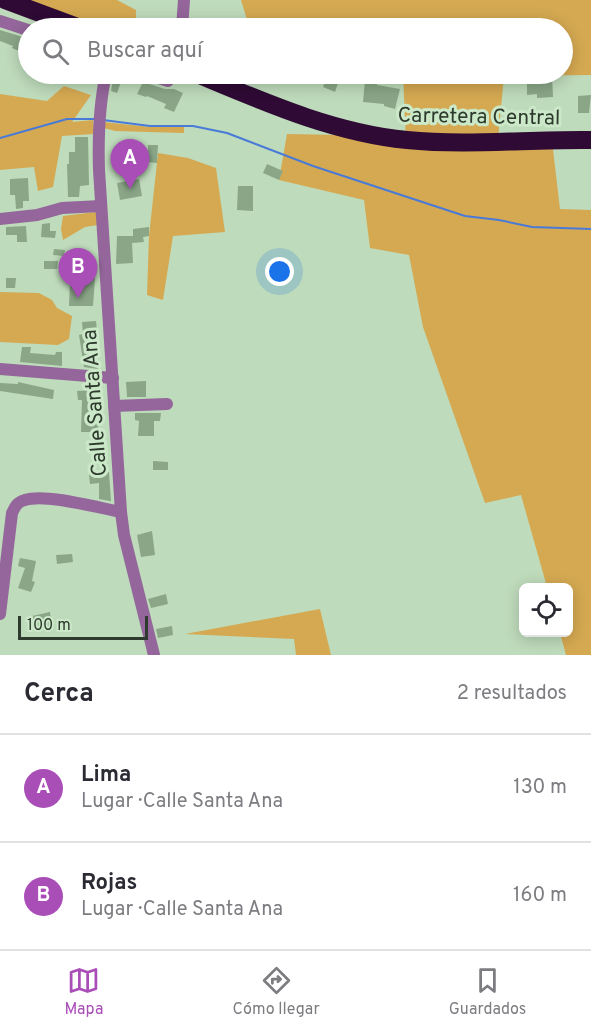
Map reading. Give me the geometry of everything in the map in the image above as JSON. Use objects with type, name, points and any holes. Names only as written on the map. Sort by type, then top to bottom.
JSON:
[{"type":"highway","points":[[6,3],[50,18]]},
{"type":"highway","name":"Carretera Central","points":[[223,84],[318,121],[395,138],[438,142],[591,140]]},
{"type":"street","points":[[183,18],[184,0]]},
{"type":"street","points":[[0,21],[18,27]]},
{"type":"street","name":"Calle Santa Ana","points":[[105,84],[100,122],[101,206],[121,512],[124,535],[154,655]]},
{"type":"street","points":[[0,219],[37,215],[62,208],[101,206]]},
{"type":"street","points":[[0,369],[113,378]]},
{"type":"street","points":[[114,406],[167,404]]},
{"type":"street","points":[[0,614],[12,513],[16,505],[24,500],[35,498],[121,512]]},
{"type":"shaded area","points":[[16,0],[117,0],[136,10],[136,18],[64,18]]},
{"type":"shaded area","points":[[241,0],[591,0],[591,75],[573,75],[573,18],[246,18]]},
{"type":"shaded area","points":[[403,84],[503,84],[498,139],[552,141],[560,209],[591,210],[591,655],[566,655],[561,637],[573,637],[573,583],[546,583],[521,495],[485,503],[423,327],[409,255],[370,248],[364,200],[279,180],[287,134],[406,140]]},
{"type":"shaded area","points":[[64,86],[91,95],[72,122],[93,120],[94,134],[62,136],[53,187],[38,191],[34,167],[0,170],[0,94],[47,101]]},
{"type":"shaded area","points":[[103,122],[150,127],[184,127],[184,133],[115,131],[104,128]]},
{"type":"shaded area","points":[[158,153],[188,158],[216,168],[225,232],[173,236],[163,300],[147,295],[149,236]]},
{"type":"shaded area","points":[[96,212],[98,225],[85,227],[63,240],[61,229],[63,216]]},
{"type":"shaded area","points":[[0,292],[39,293],[52,300],[57,308],[72,316],[69,339],[58,345],[0,342]]},
{"type":"shaded area","points":[[320,609],[331,655],[296,655],[294,639],[185,634]]},
{"type":"building","points":[[0,30],[18,36],[18,51],[12,48],[13,46],[0,41]]},
{"type":"building","points":[[112,84],[120,84],[117,93],[111,91]]},
{"type":"building","points":[[142,84],[174,89],[183,93],[174,112],[164,108],[166,104],[137,94]]},
{"type":"building","points":[[324,84],[338,84],[335,92],[323,87]]},
{"type":"building","points":[[365,84],[400,89],[395,109],[384,106],[384,104],[363,102]]},
{"type":"building","points":[[527,84],[552,84],[553,97],[537,98],[537,94],[527,95]]},
{"type":"building","points":[[591,95],[589,113],[578,113],[578,96]]},
{"type":"building","points":[[75,137],[88,137],[89,185],[80,186],[79,197],[68,197],[67,164],[69,164],[69,152],[75,152]]},
{"type":"building","points":[[148,145],[158,145],[157,163],[147,162],[147,159],[132,161],[131,154],[148,152]]},
{"type":"building","points":[[267,164],[283,171],[279,180],[263,173]]},
{"type":"building","points":[[28,178],[29,201],[23,201],[23,208],[16,209],[15,195],[10,195],[10,179]]},
{"type":"building","points":[[139,179],[142,196],[120,200],[117,183]]},
{"type":"building","points":[[238,186],[253,186],[253,211],[237,210]]},
{"type":"building","points":[[50,223],[50,231],[56,231],[55,238],[41,237],[42,224]]},
{"type":"building","points":[[26,226],[27,242],[17,242],[17,235],[6,235],[6,227]]},
{"type":"building","points":[[149,227],[149,236],[143,237],[144,242],[132,243],[133,263],[116,264],[117,236],[133,236],[133,229]]},
{"type":"building","points":[[54,249],[65,250],[64,256],[53,255]]},
{"type":"building","points":[[44,261],[58,261],[57,269],[44,269]]},
{"type":"building","points":[[71,261],[90,262],[89,278],[95,278],[93,306],[69,306]]},
{"type":"building","points":[[6,278],[16,278],[15,288],[6,288]]},
{"type":"building","points":[[96,321],[98,341],[92,342],[94,364],[98,364],[98,369],[84,367],[79,335],[83,334],[82,322]]},
{"type":"building","points":[[22,347],[31,347],[30,353],[55,355],[56,352],[62,352],[62,366],[20,362]]},
{"type":"building","points":[[146,381],[146,397],[127,397],[126,382]]},
{"type":"building","points":[[18,382],[54,390],[53,399],[0,391],[0,383],[18,384]]},
{"type":"building","points":[[95,390],[96,411],[100,411],[98,432],[81,432],[82,400],[78,400],[77,391]]},
{"type":"building","points":[[135,413],[161,413],[160,421],[154,421],[154,436],[138,436],[139,421],[135,420]]},
{"type":"building","points":[[153,461],[168,462],[168,470],[153,470]]},
{"type":"building","points":[[109,472],[111,501],[99,499],[99,483],[90,484],[89,474]]},
{"type":"building","points":[[152,531],[155,555],[141,557],[137,535]]},
{"type":"building","points":[[72,554],[73,562],[57,564],[56,555]]},
{"type":"building","points":[[20,558],[36,561],[32,581],[35,582],[31,592],[18,588],[25,568],[18,566]]},
{"type":"building","points":[[166,594],[168,604],[151,608],[148,599]]},
{"type":"building","points":[[50,612],[52,630],[45,631],[45,627],[35,629],[32,616]]},
{"type":"building","points":[[172,626],[173,635],[158,638],[156,629]]},
{"type":"waterway","points":[[0,138],[67,119],[95,119]]},
{"type":"waterway","points":[[103,120],[150,126],[193,126],[227,133],[313,166],[465,216],[532,227],[591,229]]},
{"type":"place","name":"Lima","points":[[130,189]]},
{"type":"place","name":"Rojas","points":[[78,298]]}]
